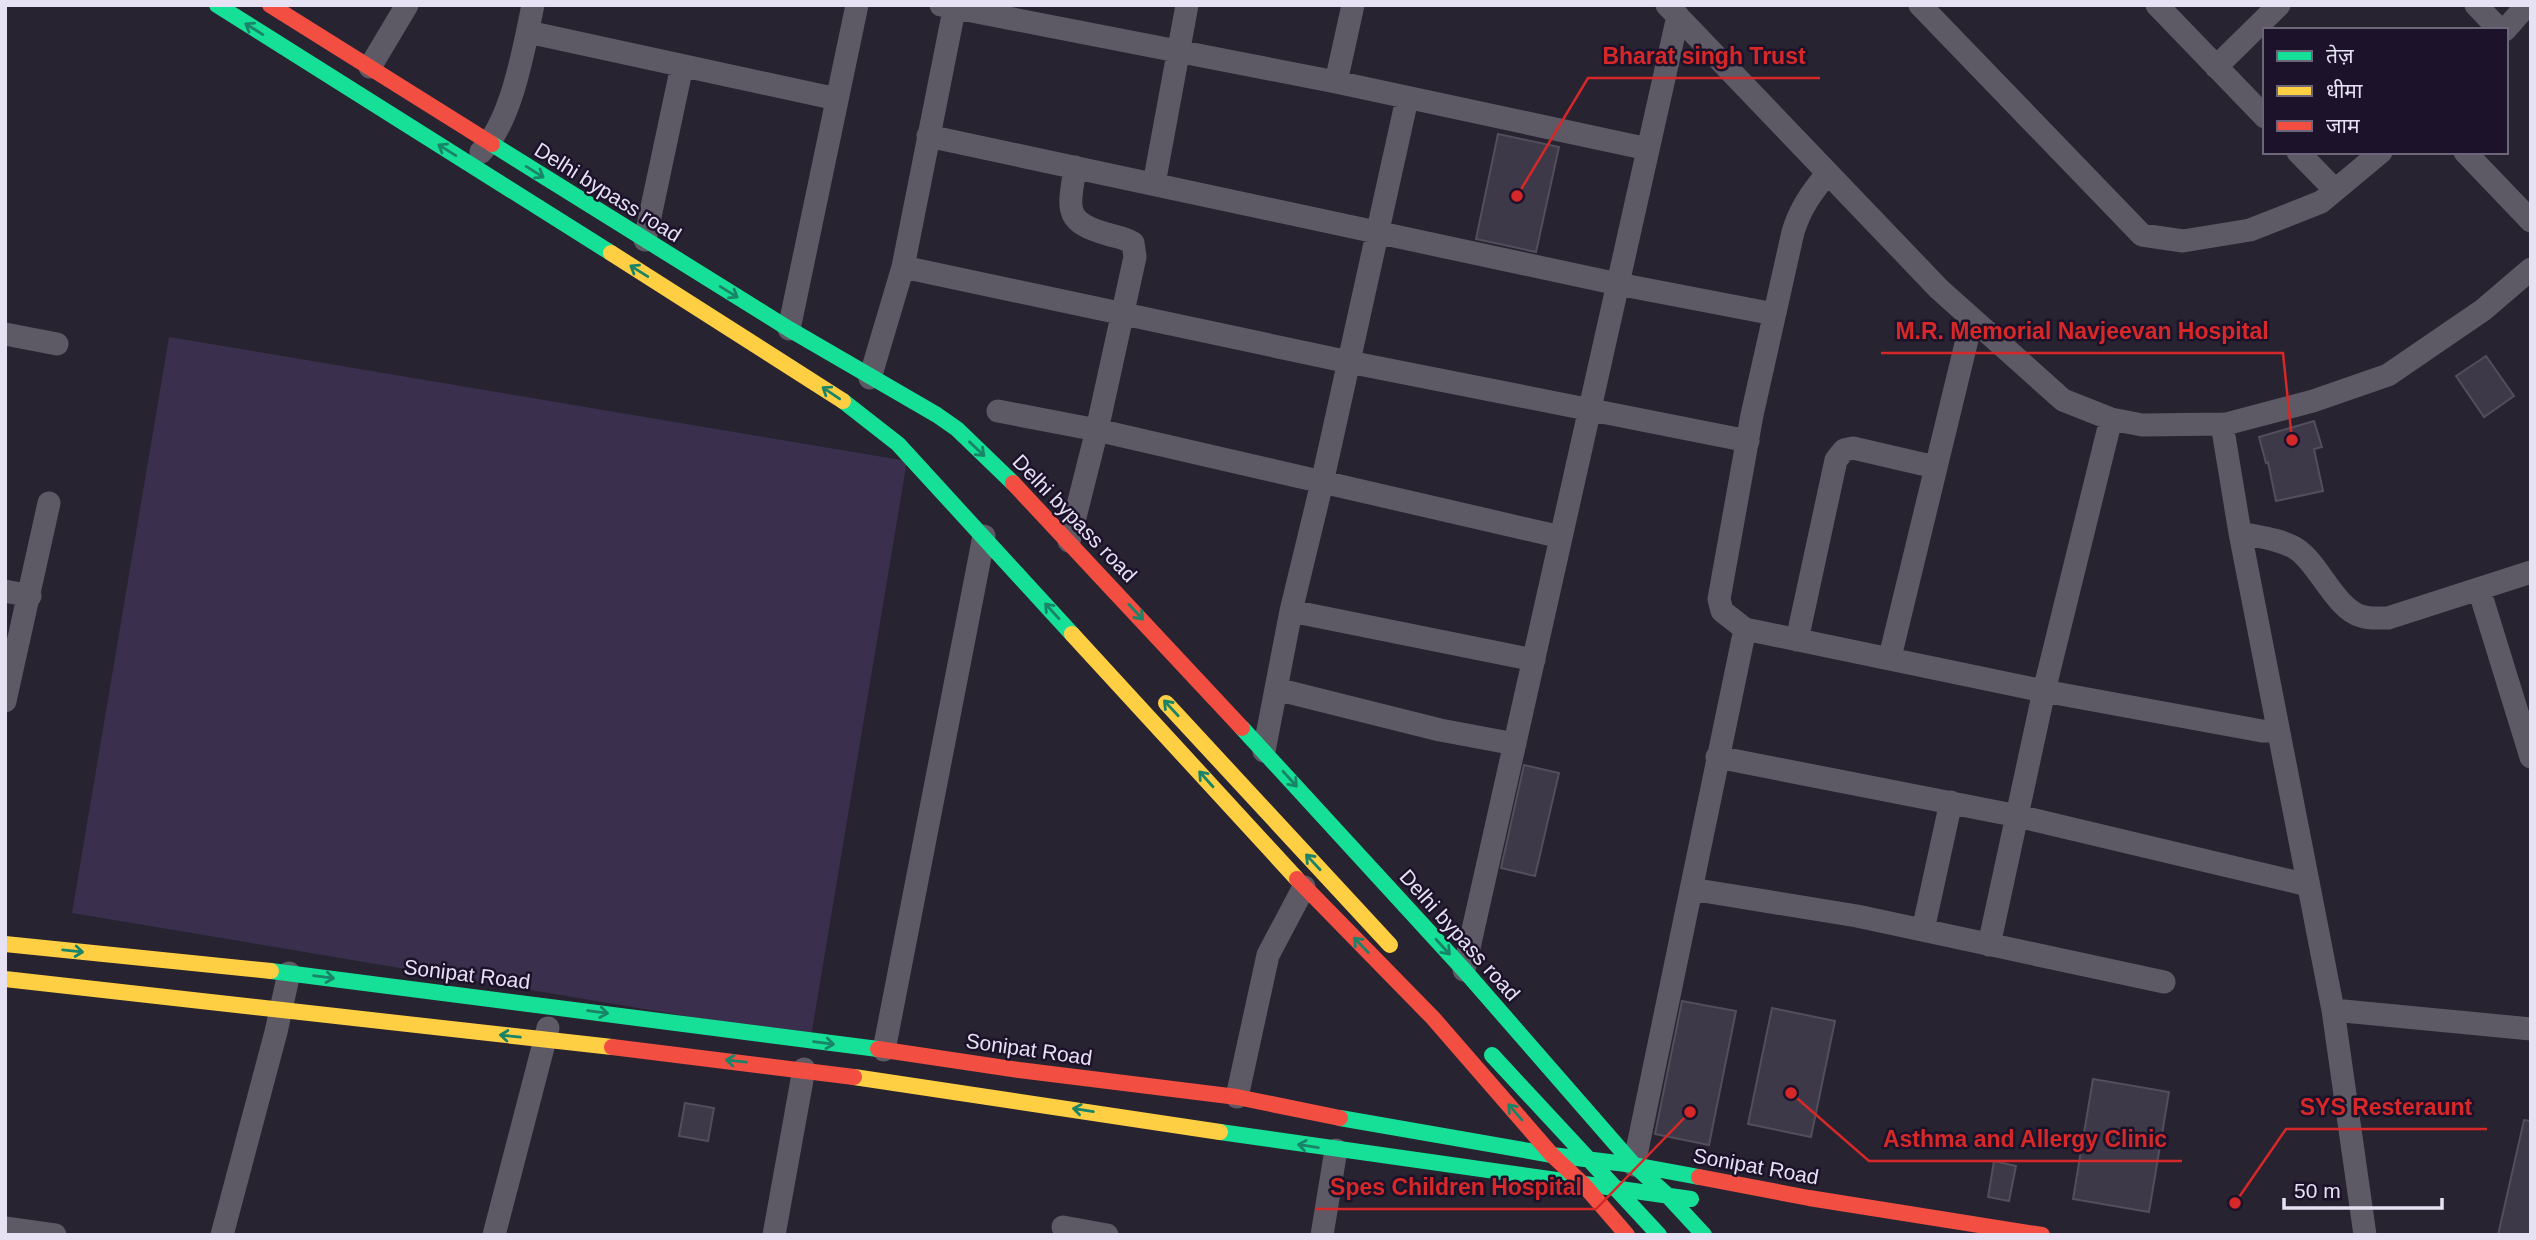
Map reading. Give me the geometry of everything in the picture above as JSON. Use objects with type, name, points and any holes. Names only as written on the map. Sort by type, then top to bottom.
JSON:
[{"type":"main road","points":[[217,5],[809,378],[856,410],[898,444],[1304,887],[1433,1018],[1552,1155],[1583,1184],[1628,1235]]},
{"type":"main road","name":"Delhi bypass road","points":[[270,5],[489,144],[957,429],[1069,541],[1265,751],[1464,970],[1634,1165],[1667,1195],[1704,1235]]},
{"type":"main road","points":[[923,407],[923,416],[941,437]]},
{"type":"main road","points":[[886,434],[913,440],[921,445]]},
{"type":"main road","points":[[1151,687],[1405,961]]},
{"type":"main road","name":"Sonipat Road","points":[[5,944],[289,973],[1237,1097],[1552,1155],[1634,1165],[1809,1198],[2042,1235]]},
{"type":"main road","name":"Sonipat Road","points":[[5,979],[804,1069],[1336,1150],[1707,1202]]},
{"type":"main road","points":[[1481,1042],[1659,1235]]},
{"type":"main road","points":[[1523,1062],[1682,1235]]},
{"type":"main road","points":[[1014,1099],[1019,1070]]},
{"type":"street","points":[[370,66],[407,5]]},
{"type":"street","points":[[469,164],[489,144],[507,108],[533,5]]},
{"type":"street","points":[[789,329],[857,5]]},
{"type":"street","points":[[1154,184],[1187,5]]},
{"type":"street","points":[[1336,82],[1353,5]]},
{"type":"street","points":[[1920,5],[2142,235],[2183,240],[2250,230],[2321,202],[2379,154]]},
{"type":"street","points":[[2157,5],[2263,115]]},
{"type":"street","points":[[2216,67],[2279,5]]},
{"type":"street","points":[[2476,5],[2500,28]]},
{"type":"street","points":[[2504,28],[2528,5]]},
{"type":"street","points":[[870,378],[903,268],[950,6],[1336,82],[1648,149]]},
{"type":"street","points":[[1464,970],[1648,149],[1672,11]]},
{"type":"street","points":[[1672,11],[1939,289],[2063,400],[2112,419],[2142,425],[2222,424],[2313,401],[2388,375],[2483,310],[2531,270]]},
{"type":"street","points":[[527,32],[838,100]]},
{"type":"street","points":[[645,240],[682,66]]},
{"type":"street","points":[[1265,751],[1291,611],[1407,99]]},
{"type":"street","points":[[928,136],[1378,230],[1618,284],[1774,314]]},
{"type":"street","points":[[2300,154],[2335,190]]},
{"type":"street","points":[[2467,154],[2531,221]]},
{"type":"street","points":[[1069,541],[1124,314],[1135,257],[1133,243],[1087,228],[1076,220],[1070,210],[1075,167]]},
{"type":"street","points":[[1827,174],[1798,213],[1748,441],[1719,599],[1722,611],[1745,629],[2044,691],[2262,731],[2278,731]]},
{"type":"street","points":[[903,268],[1349,362],[1748,441]]},
{"type":"street","points":[[1890,657],[1972,318]]},
{"type":"street","points":[[5,334],[57,344]]},
{"type":"street","points":[[998,411],[1097,430],[1561,537]]},
{"type":"street","points":[[1989,945],[2044,691],[2112,419]]},
{"type":"street","points":[[2222,424],[2240,534],[2333,1010],[2365,1235]]},
{"type":"street","points":[[1797,640],[1836,460],[1844,450],[1853,448],[1934,467]]},
{"type":"street","points":[[5,701],[49,503]]},
{"type":"street","points":[[2240,534],[2295,547],[2358,616],[2388,618],[2531,572]]},
{"type":"street","points":[[884,1050],[984,536]]},
{"type":"street","points":[[2479,589],[2531,757]]},
{"type":"street","points":[[5,591],[30,596]]},
{"type":"street","points":[[1291,611],[1534,660]]},
{"type":"street","points":[[1634,1165],[1745,629]]},
{"type":"street","points":[[1276,690],[1440,730],[1515,744]]},
{"type":"street","points":[[1717,757],[2018,816],[2308,885]]},
{"type":"street","points":[[1923,930],[1951,802]]},
{"type":"street","points":[[1237,1097],[1268,956],[1304,887]]},
{"type":"street","points":[[1691,889],[1857,916],[2164,982]]},
{"type":"street","points":[[222,1235],[289,973]]},
{"type":"street","points":[[494,1235],[547,1040],[551,1006]]},
{"type":"street","points":[[2333,1010],[2531,1029]]},
{"type":"street","points":[[774,1235],[804,1069]]},
{"type":"street","points":[[1322,1235],[1336,1150]]},
{"type":"street","points":[[1063,1227],[1107,1235]]},
{"type":"street","points":[[6,1231],[55,1235]]},
{"type":"shaded area","points":[[169,337],[907,461],[811,1037],[72,913]]},
{"type":"building","points":[[1498,134],[1559,147],[1536,252],[1476,239]]},
{"type":"building","points":[[2486,356],[2514,396],[2484,417],[2456,376]]},
{"type":"building","points":[[2314,421],[2322,447],[2314,449],[2323,491],[2276,501],[2268,462],[2266,463],[2259,437]]},
{"type":"building","points":[[1524,765],[1559,773],[1535,876],[1501,868]]},
{"type":"building","points":[[1682,1001],[1736,1011],[1709,1145],[1655,1134]]},
{"type":"building","points":[[1772,1008],[1835,1021],[1811,1137],[1748,1124]]},
{"type":"building","points":[[2093,1079],[2169,1092],[2149,1212],[2073,1199]]},
{"type":"building","points":[[685,1103],[714,1108],[708,1141],[679,1136]]},
{"type":"building","points":[[2524,1120],[2531,1121],[2531,1235],[2498,1235]]},
{"type":"building","points":[[1994,1161],[2016,1166],[2009,1201],[1988,1197]]},
{"type":"traffic: fast","points":[[217,5],[611,253]]},
{"type":"traffic: fast","points":[[492,144],[789,329],[937,415],[957,429],[1013,483]]},
{"type":"traffic: fast","points":[[843,401],[898,444],[1072,634]]},
{"type":"traffic: fast","points":[[1242,728],[1464,970],[1634,1165],[1667,1195],[1704,1235]]},
{"type":"traffic: fast","points":[[271,971],[878,1049]]},
{"type":"traffic: fast","points":[[1492,1055],[1659,1235]]},
{"type":"traffic: fast","points":[[1340,1118],[1552,1155],[1634,1165],[1699,1177]]},
{"type":"traffic: fast","points":[[1220,1132],[1691,1199]]},
{"type":"traffic: slow","points":[[611,253],[843,401]]},
{"type":"traffic: slow","points":[[1072,634],[1297,879]]},
{"type":"traffic: slow","points":[[1166,703],[1390,945]]},
{"type":"traffic: slow","points":[[5,944],[271,971]]},
{"type":"traffic: slow","points":[[5,979],[612,1047]]},
{"type":"traffic: slow","points":[[854,1077],[1220,1132]]},
{"type":"traffic: jam","points":[[270,5],[492,144]]},
{"type":"traffic: jam","points":[[1013,483],[1242,728]]},
{"type":"traffic: jam","points":[[1297,879],[1433,1018],[1552,1155],[1583,1184],[1627,1235]]},
{"type":"traffic: jam","points":[[612,1047],[854,1077]]},
{"type":"traffic: jam","points":[[878,1049],[1019,1070],[1237,1097],[1340,1118]]},
{"type":"traffic: jam","points":[[1699,1177],[1809,1198],[2042,1235]]},
{"type":"place","name":"Bharat singh Trust","points":[[1517,196]]},
{"type":"place","name":"M.R. Memorial Navjeevan Hospital","points":[[2292,440]]},
{"type":"place","name":"Asthma and Allergy Clinic","points":[[1791,1093]]},
{"type":"place","name":"Spes Children Hospital","points":[[1690,1112]]},
{"type":"place","name":"SYS Resteraunt","points":[[2235,1203]]}]
